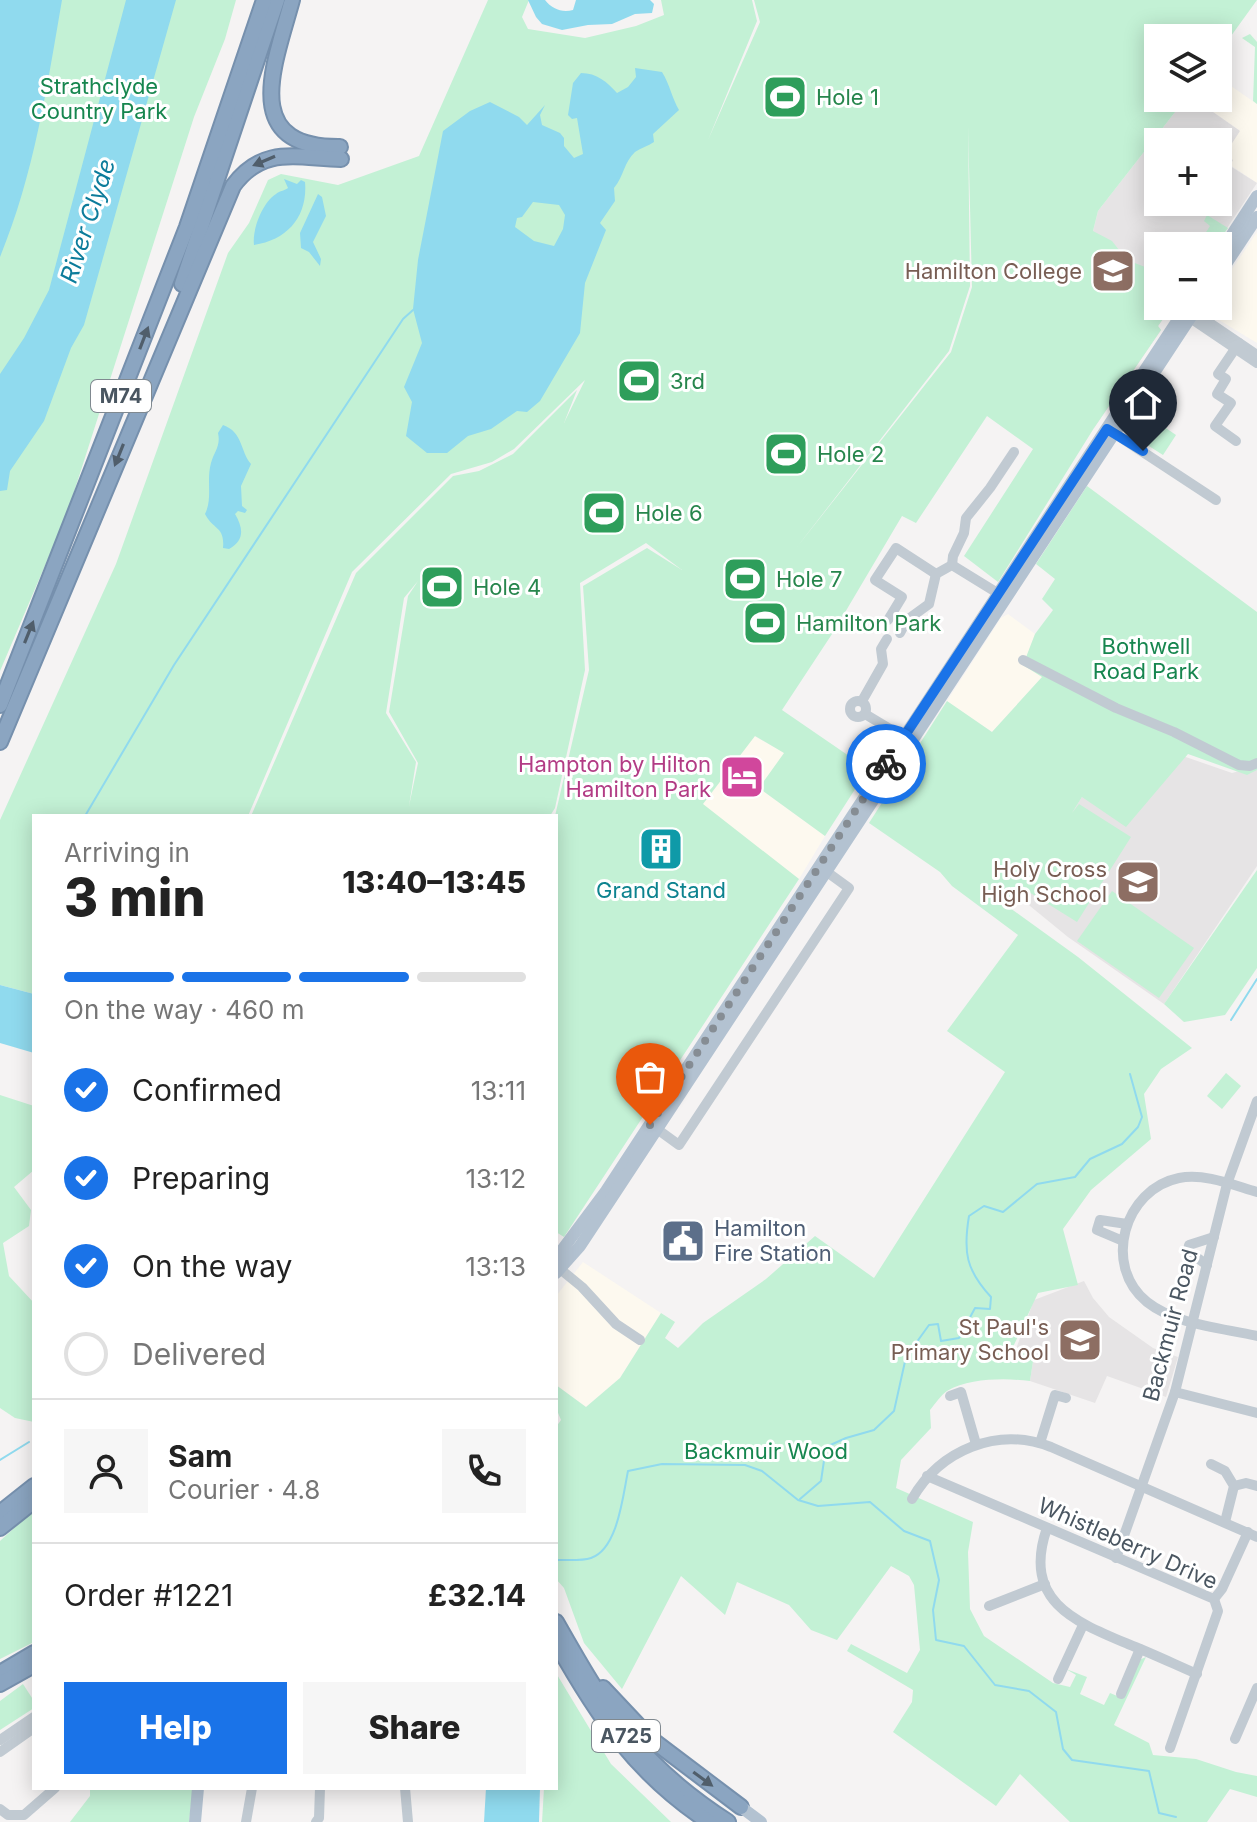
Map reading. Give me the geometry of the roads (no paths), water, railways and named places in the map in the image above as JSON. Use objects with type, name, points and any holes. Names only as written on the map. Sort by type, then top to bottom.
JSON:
[{"type":"highway","name":"M74","points":[[0,705],[187,227],[264,0]]},
{"type":"highway","name":"M74","points":[[0,742],[149,383],[277,0]]},
{"type":"highway","points":[[149,383],[233,186],[241,175],[254,165],[280,155],[340,153],[298,141],[282,129],[271,106],[271,81],[292,0]]},
{"type":"highway","points":[[0,1505],[32,1491]]},
{"type":"highway","points":[[0,1513],[32,1492]]},
{"type":"highway","points":[[0,1535],[32,1492]]},
{"type":"highway","points":[[0,1528],[16,1514]]},
{"type":"highway","points":[[558,1625],[601,1685],[638,1728],[665,1752],[741,1807]]},
{"type":"highway","name":"A725","points":[[558,1626],[602,1701],[637,1749],[674,1784],[728,1822]]},
{"type":"highway","name":"A725","points":[[558,1645],[593,1706],[628,1754],[667,1791],[709,1822]]},
{"type":"highway","points":[[0,1673],[32,1654]]},
{"type":"highway","points":[[0,1684],[32,1666]]},
{"type":"main road","points":[[1232,234],[1257,196]]},
{"type":"main road","points":[[1232,255],[1257,217]]},
{"type":"main road","points":[[558,1266],[580,1246],[854,821],[1183,320]]},
{"type":"main road","points":[[558,1265],[823,869]]},
{"type":"main road","points":[[195,1822],[198,1790]]},
{"type":"main road","points":[[741,1807],[761,1822]]},
{"type":"street","points":[[1203,320],[1257,363]]},
{"type":"street","points":[[1237,346],[1257,355]]},
{"type":"street","points":[[1236,441],[1215,426],[1231,403],[1217,394],[1226,379],[1218,374],[1237,346]]},
{"type":"street","points":[[1110,431],[1216,500]]},
{"type":"street","points":[[952,565],[966,518],[1014,452]]},
{"type":"street","points":[[907,620],[890,615],[902,597],[875,580],[896,548],[936,574]]},
{"type":"street","points":[[952,565],[1001,596]]},
{"type":"street","points":[[900,633],[907,620],[929,604],[936,574],[952,565]]},
{"type":"street","points":[[887,639],[881,649],[883,664],[862,701],[866,705],[865,714],[908,739]]},
{"type":"street","points":[[1023,660],[1050,676],[1084,686],[1116,708],[1174,732],[1239,765],[1257,763]]},
{"type":"street","points":[[657,1129],[679,1145],[849,888],[823,869]]},
{"type":"street","name":"Backmuir Road","points":[[1116,1558],[1175,1392],[1227,1184],[1252,1128],[1257,1101]]},
{"type":"street","points":[[1257,1192],[1190,1177],[1163,1184],[1132,1211],[1123,1241],[1123,1259],[1129,1277],[1144,1299],[1165,1313],[1257,1336]]},
{"type":"street","points":[[1123,1241],[1097,1230],[1100,1220],[1127,1224]]},
{"type":"street","points":[[1207,1265],[1188,1251],[1189,1245],[1214,1237]]},
{"type":"street","points":[[558,1268],[582,1287],[616,1324],[640,1340]]},
{"type":"street","points":[[950,1396],[961,1392],[976,1444]]},
{"type":"street","points":[[1175,1392],[1257,1413]]},
{"type":"street","points":[[1040,1443],[1055,1395],[1066,1398]]},
{"type":"street","points":[[912,1499],[927,1476],[954,1454],[976,1444],[1007,1439],[1040,1443],[1252,1534],[1214,1599]]},
{"type":"street","points":[[1211,1464],[1225,1471],[1234,1486],[1225,1522]]},
{"type":"street","name":"Whistleberry Drive","points":[[927,1476],[1214,1599],[1218,1611],[1170,1748]]},
{"type":"street","points":[[1234,1486],[1246,1483],[1257,1486]]},
{"type":"street","points":[[1047,1528],[1040,1553],[1045,1584],[1057,1605],[1083,1625],[1197,1674]]},
{"type":"street","points":[[989,1606],[1045,1584]]},
{"type":"street","points":[[1058,1679],[1083,1625]]},
{"type":"street","points":[[1121,1694],[1140,1649]]},
{"type":"street","points":[[1235,1739],[1257,1688]]},
{"type":"street","points":[[0,1740],[32,1718]]},
{"type":"street","points":[[0,1752],[32,1729]]},
{"type":"street","points":[[0,1809],[8,1815],[24,1815],[53,1790]]},
{"type":"street","points":[[246,1822],[252,1790]]},
{"type":"street","points":[[316,1822],[319,1818],[320,1790]]},
{"type":"street","points":[[405,1790],[408,1822]]},
{"type":"water","points":[[0,0],[62,0],[31,163],[0,257]]},
{"type":"water","name":"River Clyde","points":[[126,0],[176,0],[84,325],[71,348],[44,421],[10,471],[7,490],[0,491],[0,374],[24,338],[49,290]]},
{"type":"water","points":[[528,0],[545,0],[561,11],[573,10],[576,0],[650,0],[654,4],[652,13],[635,14],[612,24],[562,30],[542,24]]},
{"type":"water","points":[[635,68],[662,72],[679,110],[653,134],[654,142],[631,156],[614,188],[615,201],[600,223],[606,230],[585,283],[580,333],[540,401],[527,412],[517,411],[491,429],[468,436],[447,453],[427,453],[406,436],[412,402],[404,387],[422,343],[413,309],[418,260],[443,131],[470,111],[490,102],[519,117],[527,125],[545,105],[540,115],[542,125],[560,133],[564,146],[574,158],[583,154],[577,118],[572,119],[568,115],[573,83],[581,73],[597,76],[617,93],[628,87],[636,77]],"holes":[[[533,202],[559,205],[565,215],[563,229],[554,246],[534,241],[515,227],[517,218],[522,217]]]},
{"type":"water","points":[[284,179],[297,184],[301,180],[305,182],[299,216],[277,238],[254,245],[262,210],[271,198],[288,188]]},
{"type":"water","points":[[318,194],[322,197],[326,216],[313,242],[321,259],[320,266],[309,252],[301,248],[300,233]]},
{"type":"water","points":[[223,425],[238,437],[251,464],[241,486],[242,506],[247,510],[235,514],[240,525],[240,538],[229,549],[223,548],[220,532],[205,514],[209,502],[212,459]]},
{"type":"water","points":[[0,985],[32,993],[32,1052],[0,1043]]},
{"type":"water","points":[[486,1790],[540,1790],[539,1822],[484,1822]]},
{"type":"waterway","points":[[86,814],[174,665],[403,319],[413,310]]},
{"type":"waterway","points":[[1231,1020],[1257,979]]},
{"type":"waterway","points":[[800,1499],[821,1481],[826,1447],[874,1430],[894,1411],[906,1357],[929,1325],[938,1324],[941,1341],[959,1338],[975,1308],[990,1309],[991,1297],[976,1278],[968,1260],[966,1240],[969,1216],[984,1206],[1003,1212],[1037,1184],[1075,1177],[1090,1159],[1122,1144],[1138,1127],[1142,1117],[1130,1074]]},
{"type":"waterway","points":[[0,1460],[29,1442]]},
{"type":"waterway","points":[[558,1560],[587,1559],[600,1553],[618,1520],[628,1471],[662,1464],[745,1465],[762,1471],[798,1500],[818,1506],[870,1502],[904,1531],[930,1541],[939,1580],[933,1610],[936,1640],[964,1646],[995,1685],[1029,1691],[1056,1712],[1063,1749],[1072,1760],[1149,1771],[1159,1813],[1176,1817]]},
{"type":"place","name":"Hole 1","points":[[785,97]]},
{"type":"place","name":"Hamilton College","points":[[1113,271]]},
{"type":"place","name":"3rd","points":[[639,381]]},
{"type":"place","name":"Hole 2","points":[[786,454]]},
{"type":"place","name":"Hole 6","points":[[604,513]]},
{"type":"place","name":"Hole 7","points":[[745,579]]},
{"type":"place","name":"Hole 4","points":[[442,587]]},
{"type":"place","name":"Hamilton Park","points":[[765,623]]},
{"type":"place","name":"Hampton by Hilton Hamilton Park","points":[[742,777]]},
{"type":"place","name":"Grand Stand","points":[[661,849]]},
{"type":"place","name":"Holy Cross High School","points":[[1138,882]]},
{"type":"place","name":"Hamilton Fire Station","points":[[683,1241]]},
{"type":"place","name":"St Paul's Primary School","points":[[1080,1340]]},
{"type":"park label","name":"Strathclyde Country Park","points":[[99,98]]},
{"type":"park label","name":"Bothwell Road Park","points":[[1146,658]]},
{"type":"park label","name":"Backmuir Wood","points":[[766,1451]]}]
